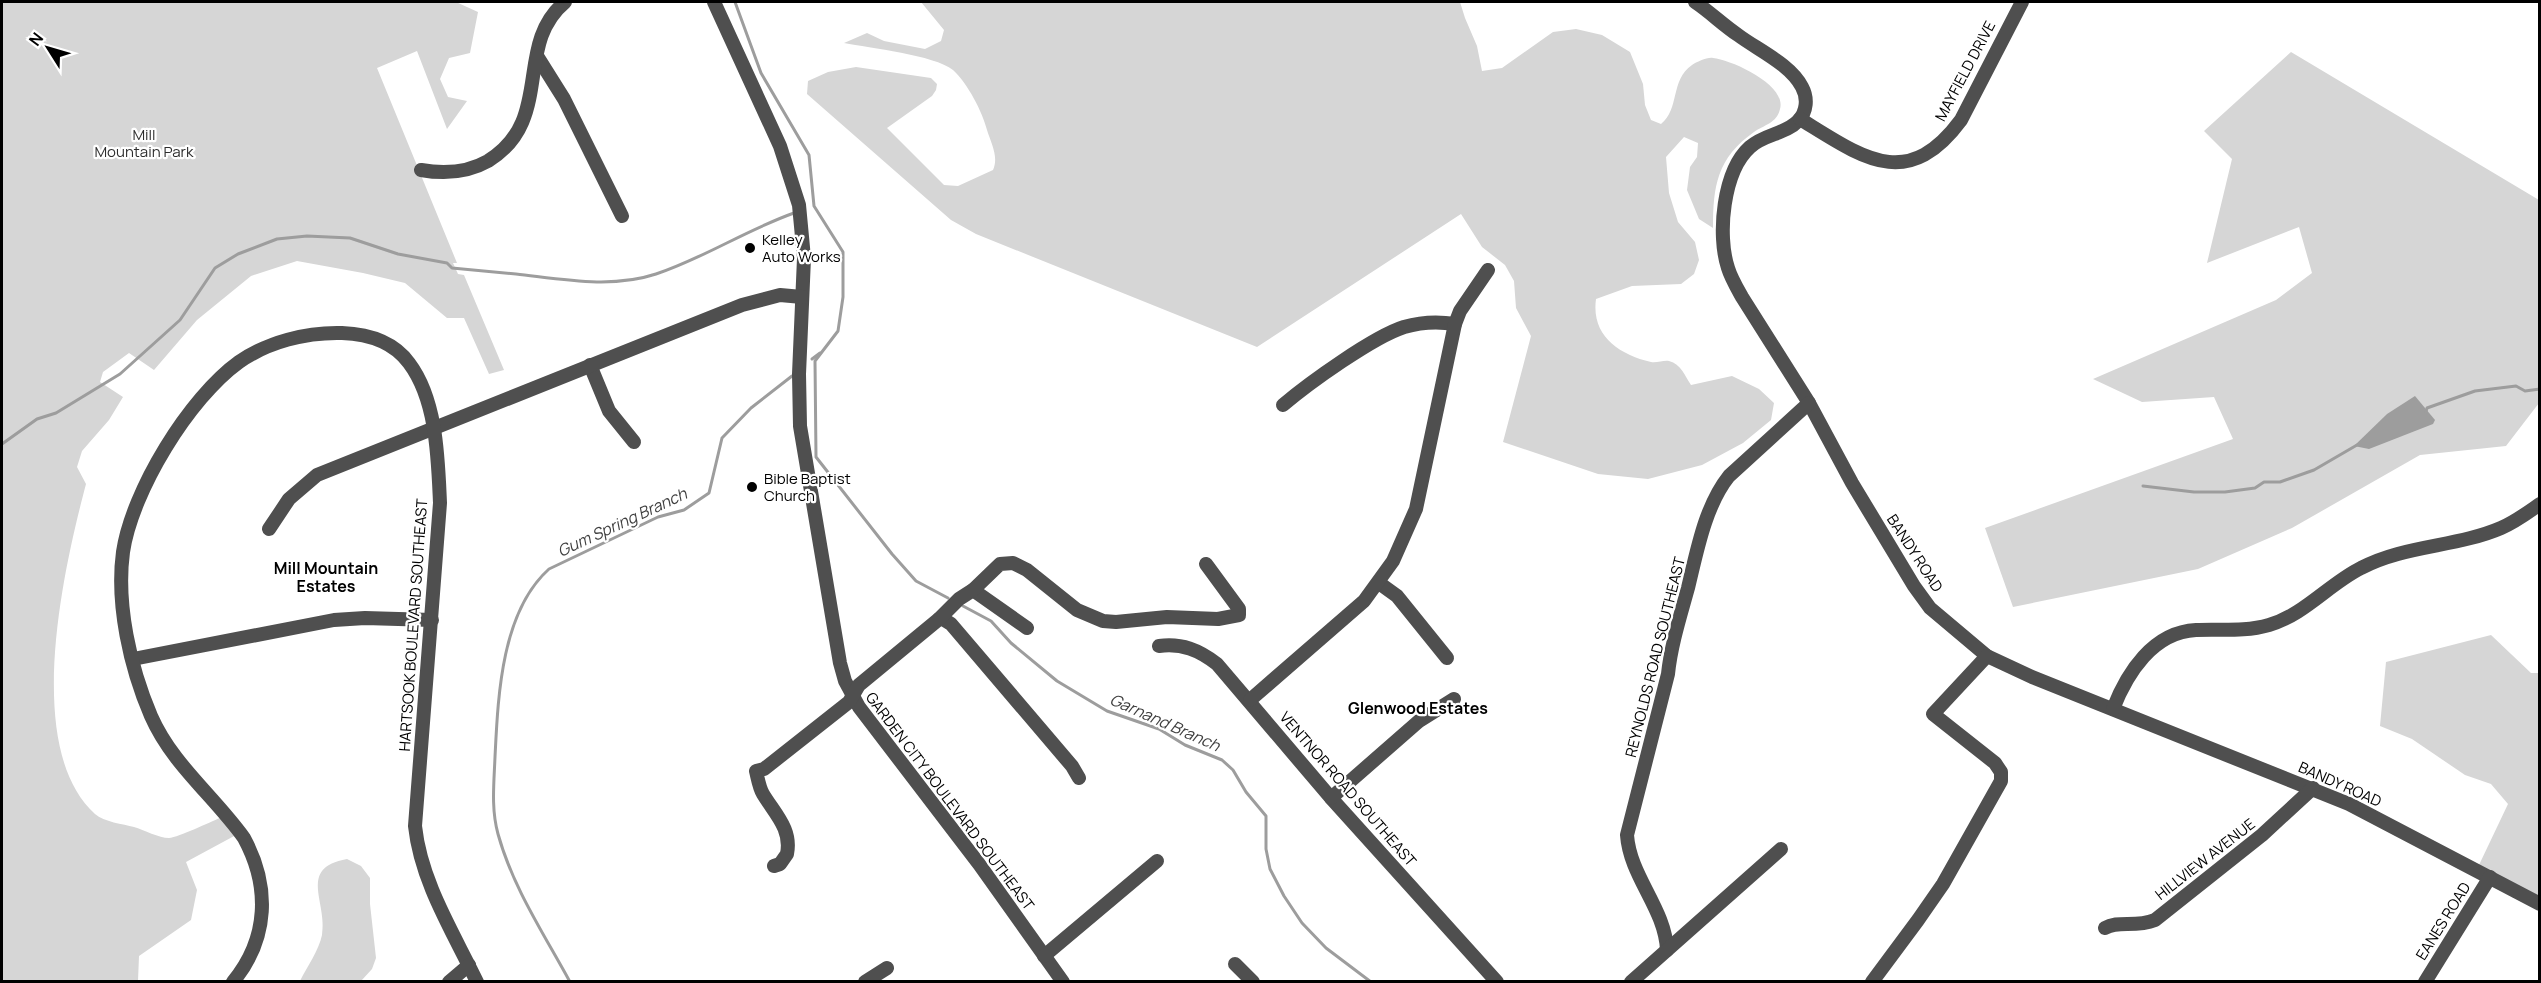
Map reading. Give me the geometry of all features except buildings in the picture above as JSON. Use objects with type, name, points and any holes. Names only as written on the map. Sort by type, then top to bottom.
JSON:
[{"type":"street","name":"GARDEN CITY BOULEVARD SOUTHEAST","points":[[714,2],[780,146],[793,183],[802,223],[799,394],[802,448],[828,580],[840,663],[851,695],[979,864],[1063,981]]},
{"type":"street","points":[[1695,2],[1795,78],[1802,86],[1806,102],[1800,119]]},
{"type":"street","name":"MAYFIELD DRIVE","points":[[1800,119],[1870,158],[1884,163],[1905,161],[1928,152],[1946,138],[1961,120],[2022,2]]},
{"type":"street","points":[[421,170],[446,172],[471,168],[507,147],[521,128],[526,116],[543,30],[562,3]]},
{"type":"street","points":[[537,56],[564,99],[622,216]]},
{"type":"street","name":"BANDY ROAD","points":[[1800,119],[1788,128],[1759,140],[1741,157],[1732,176],[1725,205],[1724,247],[1728,268],[1737,288],[1809,404],[1852,483],[1914,586],[1930,608],[1987,656],[2112,710],[2349,804],[2540,904]]},
{"type":"street","points":[[1250,700],[1364,602],[1379,583],[1404,538],[1416,509],[1455,324],[1469,297],[1488,270]]},
{"type":"street","points":[[269,528],[289,499],[317,476],[590,365],[765,298],[802,297]]},
{"type":"street","points":[[1283,405],[1391,332],[1416,324],[1455,324]]},
{"type":"street","name":"HARTSOOK BOULEVARD SOUTHEAST","points":[[233,981],[254,947],[263,915],[263,894],[258,868],[252,852],[234,824],[189,775],[161,736],[150,714],[133,659],[124,617],[123,551],[138,499],[150,474],[189,414],[211,387],[240,362],[268,346],[296,337],[337,333],[367,335],[379,339],[400,353],[416,374],[431,415],[438,456],[440,503],[416,811],[417,844],[427,879],[477,981]]},
{"type":"street","points":[[590,365],[609,411],[634,442]]},
{"type":"street","name":"REYNOLDS ROAD SOUTHEAST","points":[[1667,950],[1664,925],[1631,858],[1627,835],[1668,674],[1670,653],[1696,557],[1721,486],[1729,476],[1809,404]]},
{"type":"street","points":[[2112,710],[2120,690],[2133,669],[2146,653],[2172,635],[2193,630],[2238,630],[2269,625],[2293,615],[2343,578],[2380,559],[2499,529],[2540,504]]},
{"type":"street","points":[[774,866],[780,864],[787,854],[786,835],[778,813],[760,788],[756,771],[764,769],[849,702],[858,685],[939,619],[958,599],[974,590],[1000,564],[1013,563],[1040,578],[1077,610],[1103,621],[1116,622],[1167,617],[1218,619],[1239,615],[1239,609],[1206,564]]},
{"type":"street","points":[[1379,583],[1396,596],[1447,658]]},
{"type":"street","points":[[974,590],[1027,628]]},
{"type":"street","points":[[133,659],[334,620],[365,618],[432,620]]},
{"type":"street","points":[[939,619],[951,624],[1072,766],[1079,778]]},
{"type":"street","name":"VENTNOR ROAD SOUTHEAST","points":[[1159,646],[1179,645],[1207,656],[1250,700],[1331,798],[1497,981]]},
{"type":"street","points":[[1872,981],[1943,884],[2001,781],[2001,772],[1995,763],[1933,714],[1987,656]]},
{"type":"street","points":[[1331,798],[1419,722],[1454,699]]},
{"type":"street","name":"HILLVIEW AVENUE","points":[[2105,928],[2116,924],[2136,926],[2154,920],[2262,835],[2313,788]]},
{"type":"street","points":[[1631,981],[1648,976],[1667,950],[1781,849]]},
{"type":"street","points":[[1044,956],[1157,861]]},
{"type":"street","name":"EANES ROAD","points":[[2425,981],[2490,877]]},
{"type":"street","points":[[1235,964],[1253,981]]},
{"type":"street","points":[[449,981],[469,965]]},
{"type":"street","points":[[866,981],[887,968]]},
{"type":"green space","name":"Mill Mountain Park","points":[[2,2],[456,2],[478,12],[470,53],[449,58],[440,79],[448,97],[467,101],[447,129],[417,51],[377,68],[457,263],[453,263],[458,274],[464,275],[504,370],[489,374],[464,318],[447,318],[405,283],[297,261],[251,276],[197,320],[154,370],[129,353],[103,372],[100,382],[123,397],[109,420],[82,451],[77,467],[86,484],[68,561],[55,655],[54,702],[60,746],[73,784],[99,817],[169,838],[220,818],[236,835],[186,862],[197,890],[191,920],[139,956],[138,981],[2,982]]},
{"type":"green space","points":[[921,2],[1460,2],[1477,46],[1482,71],[1502,68],[1553,32],[1576,29],[1602,35],[1630,52],[1643,84],[1645,105],[1651,120],[1661,124],[1671,111],[1685,71],[1705,59],[1713,58],[1732,63],[1767,83],[1780,100],[1780,109],[1773,121],[1742,142],[1725,163],[1716,186],[1713,228],[1699,219],[1687,190],[1690,167],[1697,157],[1698,143],[1684,137],[1666,157],[1669,193],[1678,222],[1695,242],[1699,260],[1694,274],[1681,284],[1632,286],[1596,299],[1596,312],[1603,333],[1618,348],[1651,362],[1667,361],[1677,365],[1691,385],[1732,376],[1759,389],[1774,403],[1771,420],[1743,443],[1702,465],[1648,479],[1598,474],[1503,442],[1531,336],[1516,308],[1514,281],[1505,265],[1482,247],[1461,214],[1257,347],[976,234],[951,220],[807,94],[808,81],[828,72],[856,67],[931,78],[937,84],[932,96],[887,128],[944,185],[958,186],[993,170],[995,155],[982,115],[969,90],[953,70],[917,56],[844,43],[867,33],[884,41],[925,49],[941,41],[944,30]]},
{"type":"green space","points":[[2291,52],[2539,200],[2539,403],[2506,446],[2420,455],[2292,528],[2198,569],[2013,607],[1985,528],[2233,439],[2214,397],[2142,402],[2093,379],[2276,300],[2312,273],[2299,227],[2207,263],[2232,159],[2204,131]]},
{"type":"green space","points":[[2491,635],[2531,673],[2539,673],[2539,896],[2479,865],[2508,804],[2491,784],[2465,775],[2412,739],[2380,726],[2386,662]]},
{"type":"green space","points":[[347,859],[361,866],[370,878],[370,904],[376,958],[372,969],[361,981],[300,981],[316,952],[322,935],[319,878],[323,870],[332,863]]},
{"type":"shaded area","points":[[2415,396],[2435,420],[2433,424],[2369,449],[2354,446],[2387,414]]},
{"type":"waterway","name":"Garnand Branch","points":[[735,2],[761,73],[809,155],[814,206],[843,252],[843,297],[838,331],[815,361],[816,457],[916,581],[948,598]]},
{"type":"waterway","points":[[2,444],[37,419],[56,413],[120,374],[180,320],[215,268],[238,254],[277,239],[307,236],[350,238],[398,254],[447,263],[452,268],[604,282],[639,279],[656,274],[794,213]]},
{"type":"waterway","name":"Gum Spring Branch","points":[[812,359],[820,353]]},
{"type":"waterway","name":"Gum Spring Branch","points":[[570,982],[512,873],[496,825],[494,786],[498,708],[505,657],[512,632],[521,608],[533,587],[549,569],[658,517],[684,510],[709,493],[722,438],[751,408],[792,376]]},
{"type":"waterway","points":[[2426,412],[2427,408],[2475,391],[2516,386],[2525,391],[2540,389]]},
{"type":"waterway","points":[[2143,486],[2194,492],[2225,492],[2255,488],[2264,482],[2280,482],[2314,470],[2357,445]]},
{"type":"waterway","name":"Garnand Branch","points":[[963,606],[991,621],[1011,643],[1057,681],[1107,711],[1159,729],[1185,745],[1222,760],[1233,770],[1246,792],[1266,816],[1266,849],[1270,869],[1284,896],[1302,923],[1326,948],[1371,982]]},
{"type":"place","name":"Kelley Auto Works","points":[[750,248]]},
{"type":"place","name":"Bible Baptist Church","points":[[752,487]]},
{"type":"district","name":"Mill Mountain Estates","points":[[326,577]]},
{"type":"district","name":"Glenwood Estates","points":[[1418,708]]}]
